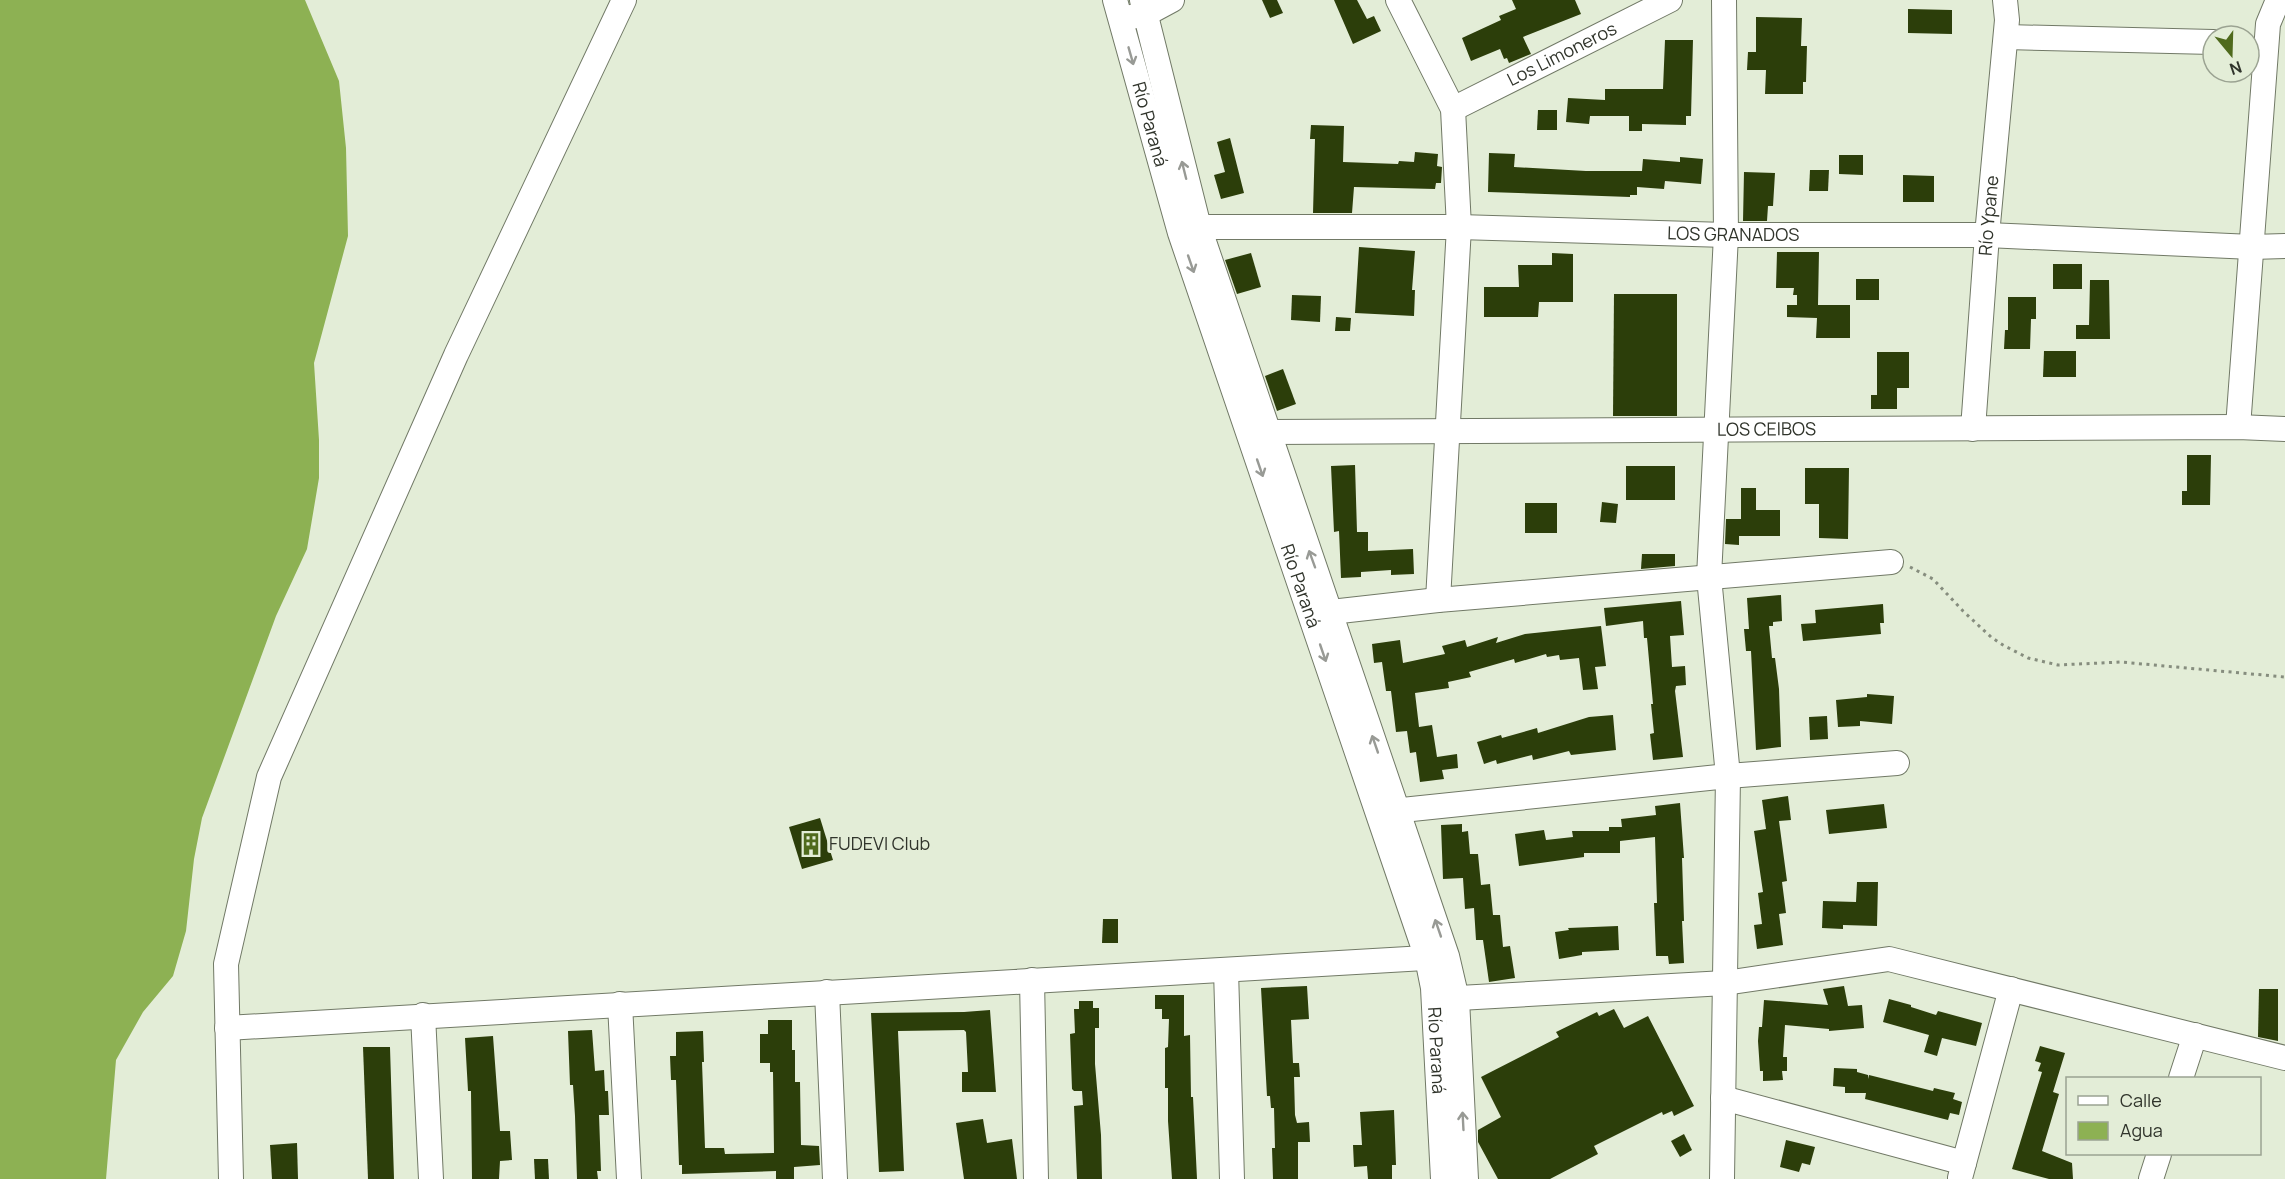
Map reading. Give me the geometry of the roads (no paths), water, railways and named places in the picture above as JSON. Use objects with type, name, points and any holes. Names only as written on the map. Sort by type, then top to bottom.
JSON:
[{"type":"street","points":[[231,1179],[226,964],[269,777],[456,355],[624,0]]},
{"type":"street","points":[[1117,10],[1144,7],[1172,0]]},
{"type":"street","points":[[1398,0],[1453,109],[1459,227],[1438,600]]},
{"type":"street","name":"Los Limoneros","points":[[1453,109],[1670,0]]},
{"type":"street","points":[[1722,1179],[1728,776],[1709,577],[1726,235],[1724,0]]},
{"type":"street","name":"Río Ypane","points":[[1973,429],[1987,235],[2006,37],[2005,0]]},
{"type":"street","points":[[2261,37],[2278,0]]},
{"type":"street","name":"Río Paraná","points":[[1144,7],[1190,230]]},
{"type":"street","name":"Río Paraná","points":[[1117,10],[1258,434],[1437,957],[1445,999],[1466,1179]]},
{"type":"street","points":[[2006,37],[2201,42]]},
{"type":"street","points":[[2238,427],[2252,247],[2257,84]]},
{"type":"street","name":"LOS GRANADOS","points":[[1190,230],[1459,227],[1726,235],[1987,235],[2252,247],[2285,246]]},
{"type":"street","name":"LOS CEIBOS","points":[[1258,434],[2238,427],[2285,429]]},
{"type":"street","points":[[1321,614],[1438,600],[1890,562]]},
{"type":"street","points":[[1388,812],[1728,776],[1898,763]]},
{"type":"street","points":[[227,1028],[1437,957]]},
{"type":"street","points":[[1445,999],[1725,983],[1889,960],[2285,1058]]},
{"type":"street","points":[[1226,970],[1232,1179]]},
{"type":"street","points":[[1032,981],[1036,1179]]},
{"type":"street","points":[[1723,1098],[1961,1171],[2011,989]]},
{"type":"street","points":[[827,992],[835,1179]]},
{"type":"street","name":"Río Paraná","points":[[1443,1179],[1445,999]]},
{"type":"street","points":[[620,1004],[629,1179]]},
{"type":"street","points":[[423,1015],[431,1179]]},
{"type":"street","points":[[2181,1077],[2194,1035]]},
{"type":"street","points":[[2151,1179],[2159,1155]]},
{"type":"water","points":[[0,0],[305,0],[339,81],[346,148],[348,236],[314,363],[319,478],[307,549],[276,616],[202,818],[194,859],[186,931],[173,976],[143,1012],[116,1060],[106,1179],[0,1179]]},
{"type":"place","name":"FUDEVI Club","points":[[811,844]]}]
